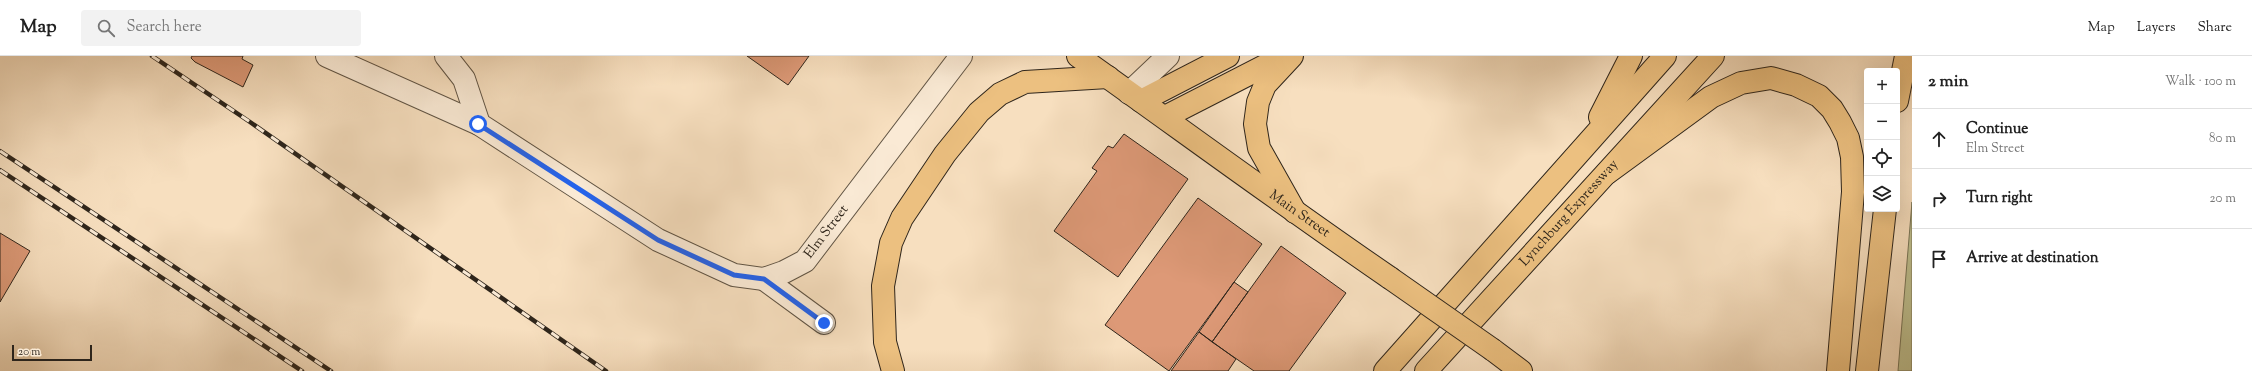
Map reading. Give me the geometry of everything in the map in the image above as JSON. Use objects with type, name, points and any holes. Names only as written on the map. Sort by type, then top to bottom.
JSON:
[{"type":"main road","name":"Main Street","points":[[1078,56],[1165,117],[1295,212],[1521,371]]},
{"type":"main road","points":[[1135,97],[1228,56]]},
{"type":"main road","points":[[1165,117],[1284,56]]},
{"type":"main road","points":[[1292,56],[1265,85],[1258,102],[1255,124],[1259,148],[1295,212]]},
{"type":"main road","points":[[1586,145],[1631,56]]},
{"type":"main road","points":[[1385,371],[1665,56]]},
{"type":"main road","name":"Lynchburg Expressway","points":[[1426,371],[1713,56]]},
{"type":"main road","points":[[1900,85],[1906,56]]},
{"type":"main road","points":[[893,371],[885,342],[883,286],[890,243],[902,218],[945,154],[979,112],[1000,94],[1025,82],[1108,77]]},
{"type":"main road","points":[[1607,173],[1711,97],[1741,83],[1771,78],[1796,85],[1819,96],[1832,109],[1840,122],[1848,138],[1852,157],[1853,192],[1838,371]]},
{"type":"main road","points":[[1867,371],[1885,212]]},
{"type":"street","name":"Elm Street","points":[[327,56],[478,124],[658,240],[734,275],[764,279],[784,272],[805,261],[961,56]]},
{"type":"street","points":[[446,56],[464,79],[478,124]]},
{"type":"street","points":[[1135,97],[1168,56]]},
{"type":"street","points":[[764,279],[824,323]]},
{"type":"green space","points":[[1912,202],[1912,371],[1898,371]]},
{"type":"building","points":[[192,56],[243,56],[242,59],[253,65],[243,87],[195,62],[191,58]]},
{"type":"building","points":[[747,56],[809,56],[788,85]]},
{"type":"building","points":[[1124,134],[1188,179],[1118,277],[1054,231],[1097,171],[1092,168],[1108,146],[1113,148]]},
{"type":"building","points":[[1198,198],[1262,244],[1169,371],[1105,325]]},
{"type":"building","points":[[0,233],[30,251],[0,302]]},
{"type":"building","points":[[1281,246],[1346,293],[1289,371],[1254,371],[1212,342]]},
{"type":"building","points":[[1234,282],[1248,292],[1212,342],[1199,332]]},
{"type":"building","points":[[1199,332],[1236,359],[1228,371],[1171,371]]},
{"type":"railway","points":[[152,56],[250,122],[606,371]]},
{"type":"railway","points":[[0,151],[331,371]]},
{"type":"railway","points":[[0,170],[302,371]]},
{"type":"route","points":[[478,124],[658,240],[734,275],[764,279],[824,323]]}]
